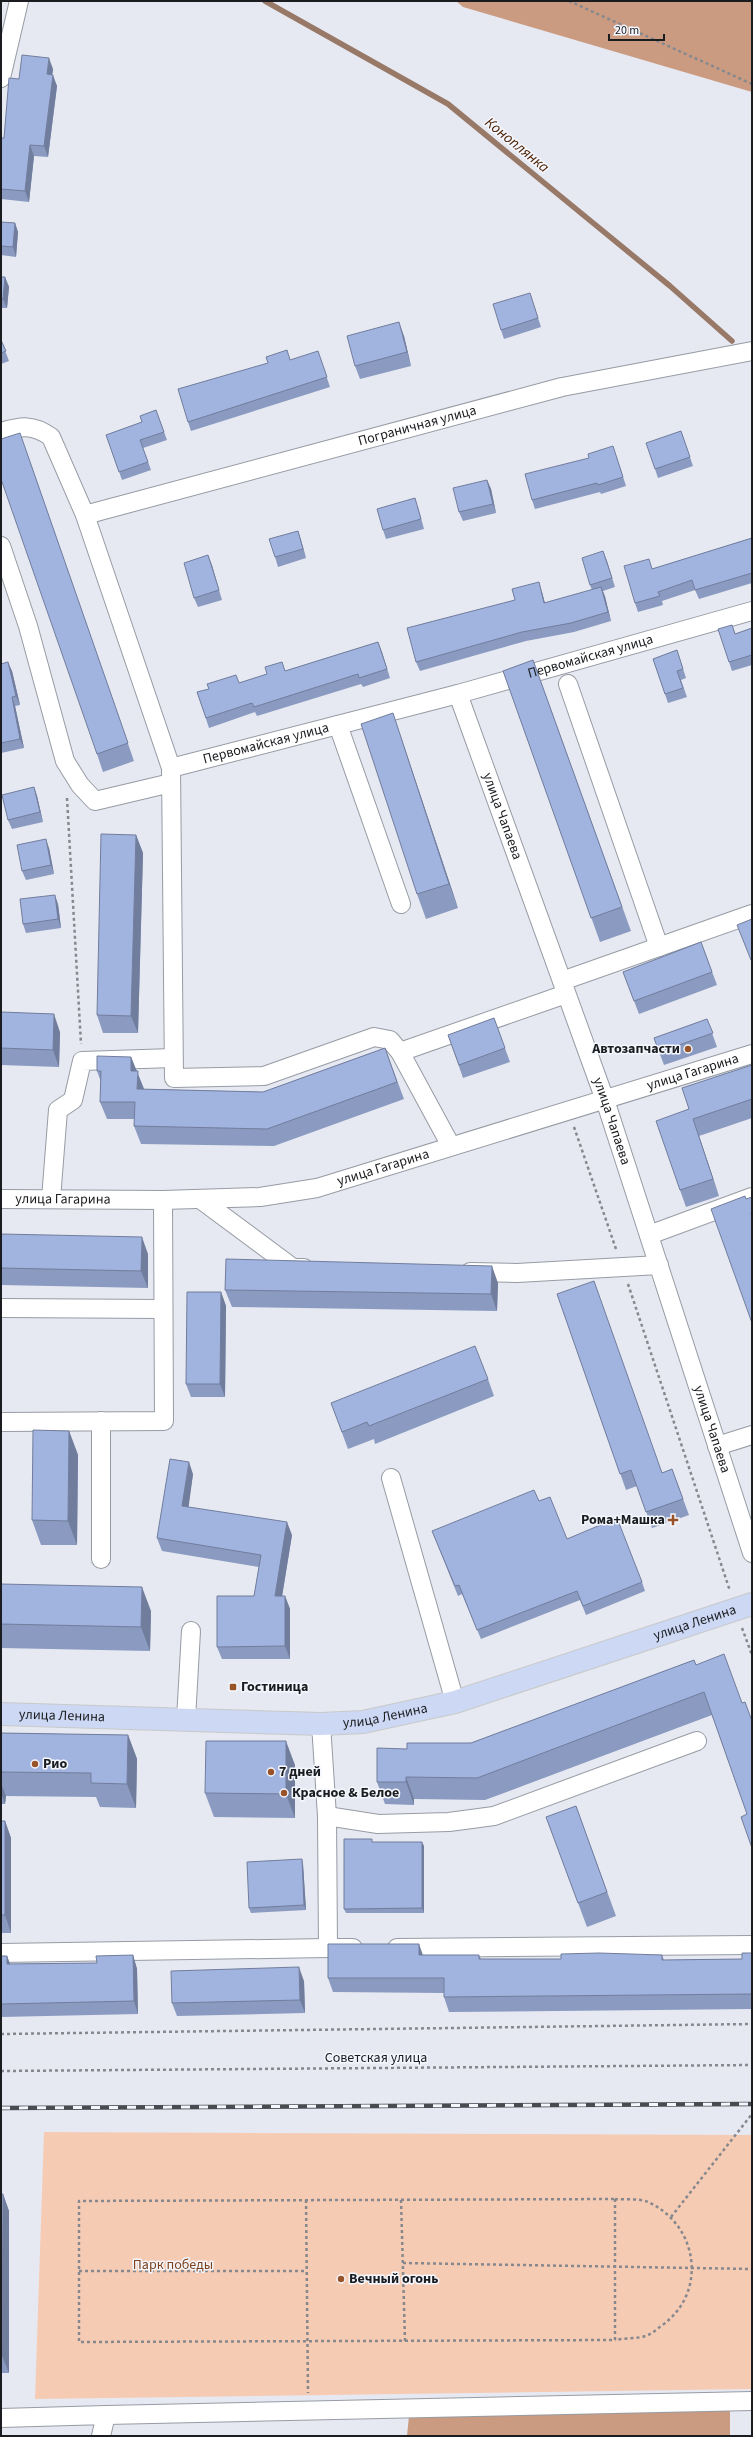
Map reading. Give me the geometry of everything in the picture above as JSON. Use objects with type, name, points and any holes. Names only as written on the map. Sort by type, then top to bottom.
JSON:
[{"type":"main road","name":"улица Ленина","points":[[1,1714],[322,1724],[363,1722],[455,1702],[744,1607]]},
{"type":"street","points":[[1,78],[19,1]]},
{"type":"street","name":"Пограничная улица","points":[[85,515],[562,387],[752,351]]},
{"type":"street","points":[[1,432],[19,426],[40,428],[51,437],[85,515],[171,776],[174,1078],[264,1076],[374,1037],[390,1040],[400,1052],[451,1146]]},
{"type":"street","name":"Первомайская улица","points":[[1,546],[28,626],[65,761],[80,785],[95,801],[338,725],[458,694],[752,611]]},
{"type":"street","points":[[568,684],[659,946]]},
{"type":"street","name":"улица Чапаева","points":[[458,694],[605,1100],[752,1553]]},
{"type":"street","points":[[338,725],[401,904]]},
{"type":"street","points":[[400,1052],[564,987],[659,946],[752,914]]},
{"type":"street","name":"улица Гагарина","points":[[1,1199],[163,1200],[260,1197],[317,1188],[752,1054]]},
{"type":"street","points":[[51,1199],[58,1110],[73,1100],[82,1061],[173,1058]]},
{"type":"street","points":[[649,1235],[752,1197]]},
{"type":"street","points":[[200,1199],[293,1268],[317,1268]]},
{"type":"street","points":[[1,1422],[164,1421],[163,1200]]},
{"type":"street","points":[[453,1271],[517,1273],[658,1265]]},
{"type":"street","points":[[1,1308],[163,1309]]},
{"type":"street","points":[[101,1422],[101,1559]]},
{"type":"street","points":[[717,1446],[752,1435]]},
{"type":"street","points":[[391,1478],[455,1702]]},
{"type":"street","points":[[186,1719],[191,1631]]},
{"type":"street","points":[[322,1724],[327,1816],[328,1948]]},
{"type":"street","points":[[327,1816],[378,1824],[449,1822],[494,1816],[696,1741]]},
{"type":"street","points":[[1,1953],[328,1948],[752,1945]]},
{"type":"street","points":[[1,2418],[752,2401]]},
{"type":"street","points":[[101,2436],[106,2415]]},
{"type":"path","points":[[569,1],[752,84]]},
{"type":"path","points":[[66,793],[82,1061]]},
{"type":"path","points":[[569,1111],[622,1267],[744,1607],[752,1656]]},
{"type":"path","points":[[1,2034],[752,2024]]},
{"type":"path","name":"Советская улица","points":[[1,2071],[752,2065]]},
{"type":"path","points":[[671,2217],[752,2114]]},
{"type":"path","points":[[615,2199],[615,2340]]},
{"type":"path","points":[[615,2199],[647,2201],[671,2217],[687,2240],[693,2268],[687,2296],[672,2319],[649,2335],[615,2340],[79,2342],[79,2201],[615,2199]]},
{"type":"path","points":[[306,2200],[308,2400]]},
{"type":"path","points":[[401,2200],[405,2340]]},
{"type":"path","points":[[403,2263],[615,2265],[752,2269]]},
{"type":"path","points":[[79,2271],[306,2271]]},
{"type":"green space","name":"Парк победы","points":[[44,2132],[752,2135],[752,2389],[35,2399]]},
{"type":"shaded area","points":[[456,1],[752,1],[752,92],[463,7]]},
{"type":"shaded area","points":[[730,2409],[730,2436],[407,2436],[409,2416]]},
{"type":"building","points":[[22,55],[49,58],[47,74],[53,75],[44,146],[30,145],[25,191],[1,189],[1,138],[4,138],[9,78],[19,79]]},
{"type":"building","points":[[1,222],[15,223],[13,247],[1,246]]},
{"type":"building","points":[[1,277],[5,277],[3,299],[1,299]]},
{"type":"building","points":[[530,293],[538,318],[501,330],[493,304]]},
{"type":"building","points":[[399,322],[407,352],[355,366],[347,336]]},
{"type":"building","points":[[1,340],[6,351],[1,353]]},
{"type":"building","points":[[287,350],[290,360],[318,351],[327,377],[188,422],[178,389],[268,363],[266,357]]},
{"type":"building","points":[[156,410],[164,432],[140,440],[148,462],[119,472],[106,435],[142,422],[140,416]]},
{"type":"building","points":[[681,431],[690,457],[655,469],[646,443]]},
{"type":"building","points":[[20,433],[128,743],[97,754],[1,479],[1,439]]},
{"type":"building","points":[[613,446],[623,477],[598,485],[597,483],[532,500],[525,474],[589,458],[588,454]]},
{"type":"building","points":[[487,480],[493,504],[459,512],[453,488]]},
{"type":"building","points":[[415,498],[421,519],[383,530],[377,509]]},
{"type":"building","points":[[298,531],[303,549],[275,557],[269,539]]},
{"type":"building","points":[[752,538],[752,573],[695,590],[692,580],[658,592],[660,596],[635,603],[624,566],[649,559],[652,569]]},
{"type":"building","points":[[603,551],[612,578],[590,585],[582,558]]},
{"type":"building","points":[[208,555],[219,590],[194,598],[184,563]]},
{"type":"building","points":[[539,582],[544,603],[601,587],[608,612],[571,623],[522,632],[416,662],[407,628],[515,600],[512,589]]},
{"type":"building","points":[[732,625],[735,634],[752,628],[752,655],[729,662],[718,629]]},
{"type":"building","points":[[378,642],[387,669],[359,678],[358,674],[254,707],[252,703],[206,718],[197,692],[209,689],[207,684],[236,675],[239,683],[267,674],[265,667],[282,662],[285,671]]},
{"type":"building","points":[[677,650],[683,669],[677,671],[683,688],[665,694],[653,659]]},
{"type":"building","points":[[533,660],[622,907],[591,918],[503,671]]},
{"type":"building","points":[[8,662],[16,696],[12,697],[20,739],[1,743],[1,664]]},
{"type":"building","points":[[393,713],[449,884],[417,894],[361,724]]},
{"type":"building","points":[[34,787],[40,812],[8,820],[2,795]]},
{"type":"building","points":[[101,834],[136,835],[131,1016],[97,1015]]},
{"type":"building","points":[[46,839],[51,865],[22,871],[17,845]]},
{"type":"building","points":[[55,895],[58,919],[23,924],[20,899]]},
{"type":"building","points":[[752,919],[752,959],[751,960],[737,925]]},
{"type":"building","points":[[701,942],[712,972],[634,1001],[623,972]]},
{"type":"building","points":[[1,1012],[54,1014],[53,1050],[1,1048]]},
{"type":"building","points":[[494,1018],[505,1048],[459,1065],[448,1035]]},
{"type":"building","points":[[707,1019],[713,1033],[659,1052],[654,1038]]},
{"type":"building","points":[[385,1048],[397,1082],[267,1129],[134,1126],[135,1102],[100,1102],[101,1071],[97,1071],[97,1056],[131,1057],[131,1071],[138,1071],[137,1089],[263,1092]]},
{"type":"building","points":[[752,1065],[752,1099],[693,1119],[713,1179],[680,1190],[656,1121],[689,1109],[682,1088]]},
{"type":"building","points":[[745,1196],[746,1199],[752,1197],[752,1323],[711,1209]]},
{"type":"building","points":[[1,1234],[142,1237],[141,1271],[1,1268]]},
{"type":"building","points":[[226,1259],[492,1266],[491,1294],[225,1290]]},
{"type":"building","points":[[594,1281],[662,1473],[672,1469],[683,1499],[646,1512],[631,1470],[620,1474],[557,1294]]},
{"type":"building","points":[[187,1292],[221,1292],[220,1384],[186,1384]]},
{"type":"building","points":[[475,1346],[488,1379],[369,1426],[367,1422],[342,1432],[331,1403]]},
{"type":"building","points":[[33,1430],[69,1431],[68,1521],[32,1520]]},
{"type":"building","points":[[170,1459],[189,1462],[182,1506],[287,1522],[275,1596],[285,1596],[285,1646],[217,1647],[217,1596],[254,1596],[261,1555],[157,1538]]},
{"type":"building","points":[[534,1490],[539,1501],[550,1497],[567,1539],[617,1518],[642,1582],[583,1606],[577,1591],[477,1630],[459,1585],[455,1586],[432,1531]]},
{"type":"building","points":[[1,1584],[142,1587],[141,1627],[1,1624]]},
{"type":"building","points":[[724,1654],[742,1703],[745,1702],[752,1721],[752,1848],[741,1817],[747,1814],[704,1692],[477,1778],[406,1777],[406,1782],[377,1782],[377,1748],[407,1749],[407,1743],[471,1743],[694,1660],[696,1665]]},
{"type":"building","points":[[1,1733],[128,1735],[127,1784],[91,1783],[91,1773],[1,1772]]},
{"type":"building","points":[[206,1741],[286,1741],[286,1794],[205,1793]]},
{"type":"building","points":[[576,1806],[607,1892],[578,1903],[546,1817]]},
{"type":"building","points":[[1,1821],[5,1821],[5,1915],[1,1915]]},
{"type":"building","points":[[344,1839],[372,1839],[372,1842],[422,1842],[422,1908],[344,1909]]},
{"type":"building","points":[[302,1859],[304,1905],[249,1908],[247,1862]]},
{"type":"building","points":[[328,1944],[419,1944],[419,1955],[479,1955],[479,1959],[561,1959],[561,1954],[599,1953],[662,1955],[662,1960],[742,1959],[742,1953],[752,1953],[752,1994],[444,1997],[444,1978],[328,1978]]},
{"type":"building","points":[[133,1955],[134,2001],[1,2004],[1,1956],[7,1956],[7,1964],[97,1963],[96,1956]]},
{"type":"building","points":[[299,1967],[300,2000],[172,2003],[171,1971]]},
{"type":"building","points":[[1,2194],[3,2194],[2,2356],[1,2356]]},
{"type":"waterway","name":"Коноплянка","points":[[265,1],[448,104],[670,286],[732,341]]},
{"type":"railway","points":[[1,2108],[752,2104]]},
{"type":"place","name":"Автозапчасти","points":[[688,1049]]},
{"type":"place","name":"Рома+Машка","points":[[673,1520]]},
{"type":"place","name":"Гостиница","points":[[233,1687]]},
{"type":"place","name":"Рио","points":[[35,1764]]},
{"type":"place","name":"7 дней","points":[[271,1772]]},
{"type":"place","name":"Красное & Белое","points":[[284,1793]]},
{"type":"place","name":"Вечный огонь","points":[[341,2279]]}]
